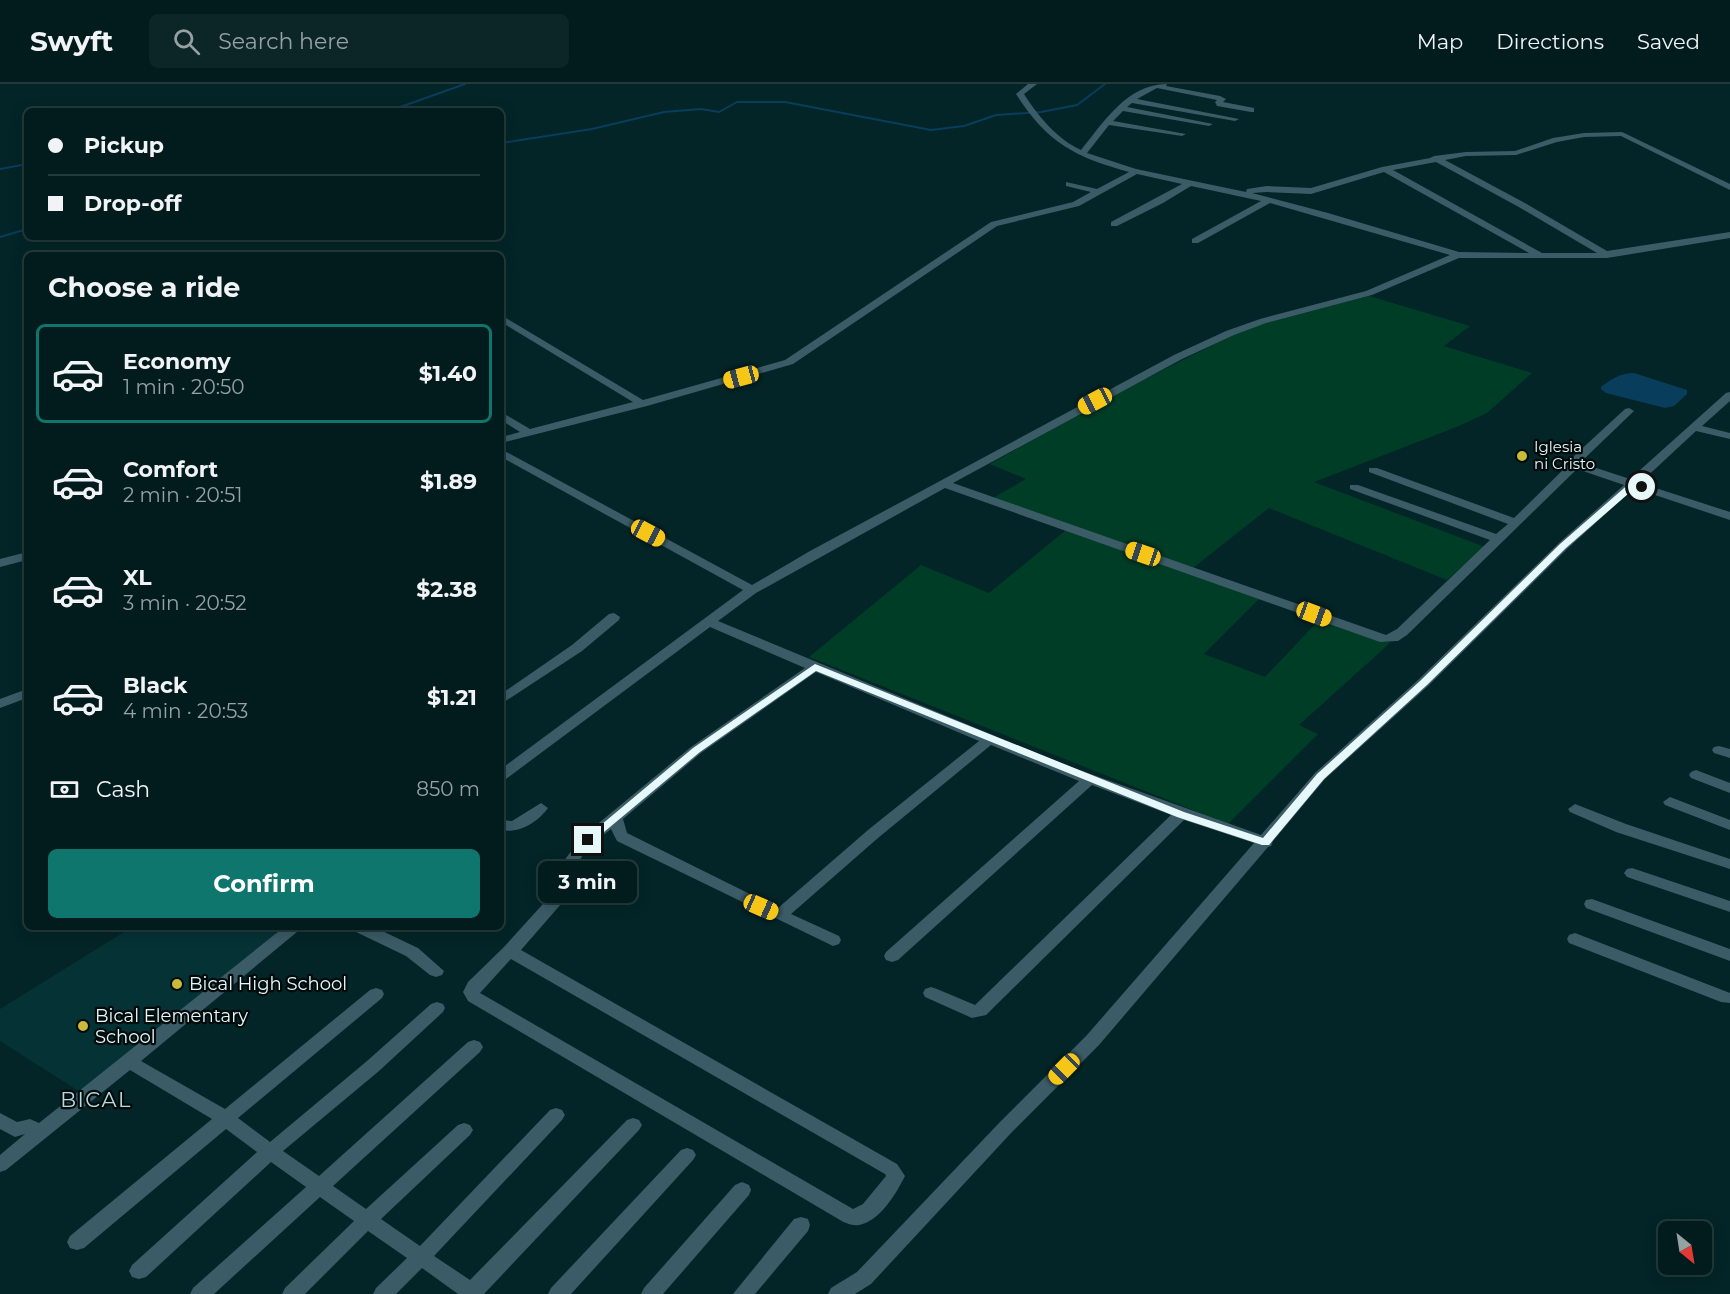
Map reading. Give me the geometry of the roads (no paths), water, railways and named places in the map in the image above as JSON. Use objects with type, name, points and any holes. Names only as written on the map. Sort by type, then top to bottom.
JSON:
[{"type":"street","points":[[1033,84],[1020,94],[1027,107],[1065,145],[1082,154],[1137,171],[1269,200],[1458,255],[1607,255],[1730,235]]},
{"type":"street","points":[[1082,154],[1106,122],[1120,108],[1130,100],[1160,85],[1220,98],[1222,99],[1218,103],[1220,104],[1251,110]]},
{"type":"street","points":[[1130,100],[1235,119]]},
{"type":"street","points":[[1120,108],[1211,124]]},
{"type":"street","points":[[1106,122],[1182,134]]},
{"type":"street","points":[[1243,194],[1267,189],[1311,191],[1385,169],[1434,158],[1473,153],[1516,153],[1569,138],[1598,133],[1622,134],[1730,187]]},
{"type":"street","points":[[1434,158],[1520,204],[1607,255]]},
{"type":"street","points":[[1385,169],[1543,256]]},
{"type":"street","points":[[504,439],[643,404],[789,362],[994,224],[1076,204],[1137,171]]},
{"type":"street","points":[[1114,224],[1155,204],[1191,182]]},
{"type":"street","points":[[1069,184],[1099,192]]},
{"type":"street","points":[[1195,241],[1269,200]]},
{"type":"street","points":[[504,774],[752,590],[814,554],[1178,357],[1230,333],[1263,321],[1359,297],[1458,255]]},
{"type":"street","points":[[504,320],[643,404]]},
{"type":"street","points":[[838,1294],[864,1278],[1006,1127],[1093,1040],[1266,842],[1320,776],[1423,683],[1563,546],[1730,395]]},
{"type":"street","points":[[945,484],[1385,639],[1393,638],[1402,632],[1517,523],[1575,465],[1579,457],[1629,411]]},
{"type":"street","points":[[504,417],[529,433]]},
{"type":"street","points":[[1695,428],[1730,436]]},
{"type":"street","points":[[504,454],[752,590]]},
{"type":"street","points":[[1575,465],[1730,516]]},
{"type":"street","points":[[1372,470],[1517,523]]},
{"type":"street","points":[[1354,487],[1498,540]]},
{"type":"street","points":[[0,563],[24,557]]},
{"type":"street","points":[[504,698],[577,648],[614,617]]},
{"type":"street","points":[[708,622],[1180,815],[1266,842]]},
{"type":"street","points":[[510,951],[891,1169],[896,1176],[892,1183],[862,1216],[853,1217],[474,997],[471,992],[474,986],[510,951],[570,884],[571,862],[588,840],[696,750],[815,667]]},
{"type":"street","points":[[0,704],[24,694]]},
{"type":"street","points":[[780,915],[873,834],[991,738]]},
{"type":"street","points":[[1696,775],[1730,788]]},
{"type":"street","points":[[891,956],[1090,778]]},
{"type":"street","points":[[1670,802],[1730,825]]},
{"type":"street","points":[[504,826],[509,828],[517,825],[541,808]]},
{"type":"street","points":[[1575,809],[1621,828],[1730,864]]},
{"type":"street","points":[[931,993],[972,1012],[980,1011],[1180,815]]},
{"type":"street","points":[[615,816],[622,837],[833,940]]},
{"type":"street","points":[[1632,873],[1730,907]]},
{"type":"street","points":[[1592,904],[1730,955]]},
{"type":"street","points":[[0,1165],[291,930]]},
{"type":"street","points":[[366,930],[412,952],[436,971]]},
{"type":"street","points":[[1575,939],[1729,995]]},
{"type":"street","points":[[77,1242],[376,994]]},
{"type":"street","points":[[138,1271],[270,1152],[373,1066],[437,1008]]},
{"type":"street","points":[[200,1294],[474,1047]]},
{"type":"street","points":[[128,1061],[225,1118],[471,1293],[633,1125]]},
{"type":"street","points":[[383,1294],[556,1115]]},
{"type":"street","points":[[0,1120],[15,1130],[30,1126],[40,1133]]},
{"type":"street","points":[[292,1294],[368,1219],[464,1130]]},
{"type":"street","points":[[558,1294],[687,1155]]},
{"type":"street","points":[[651,1294],[742,1190]]},
{"type":"street","points":[[743,1294],[801,1225]]},
{"type":"waterway","points":[[397,108],[465,84]]},
{"type":"waterway","points":[[504,143],[592,129],[664,112],[701,109],[719,112],[737,102],[785,102],[931,130],[964,126],[996,115],[1041,112],[1077,105],[1105,84]]},
{"type":"waterway","points":[[0,169],[24,165]]},
{"type":"waterway","points":[[0,237],[24,230]]},
{"type":"place","name":"Iglesia ni Cristo","points":[[1522,456]]},
{"type":"place","name":"Bical High School","points":[[177,984]]},
{"type":"place","name":"Bical Elementary School","points":[[83,1026]]},
{"type":"district","name":"BICAL","points":[[96,1100]]}]
